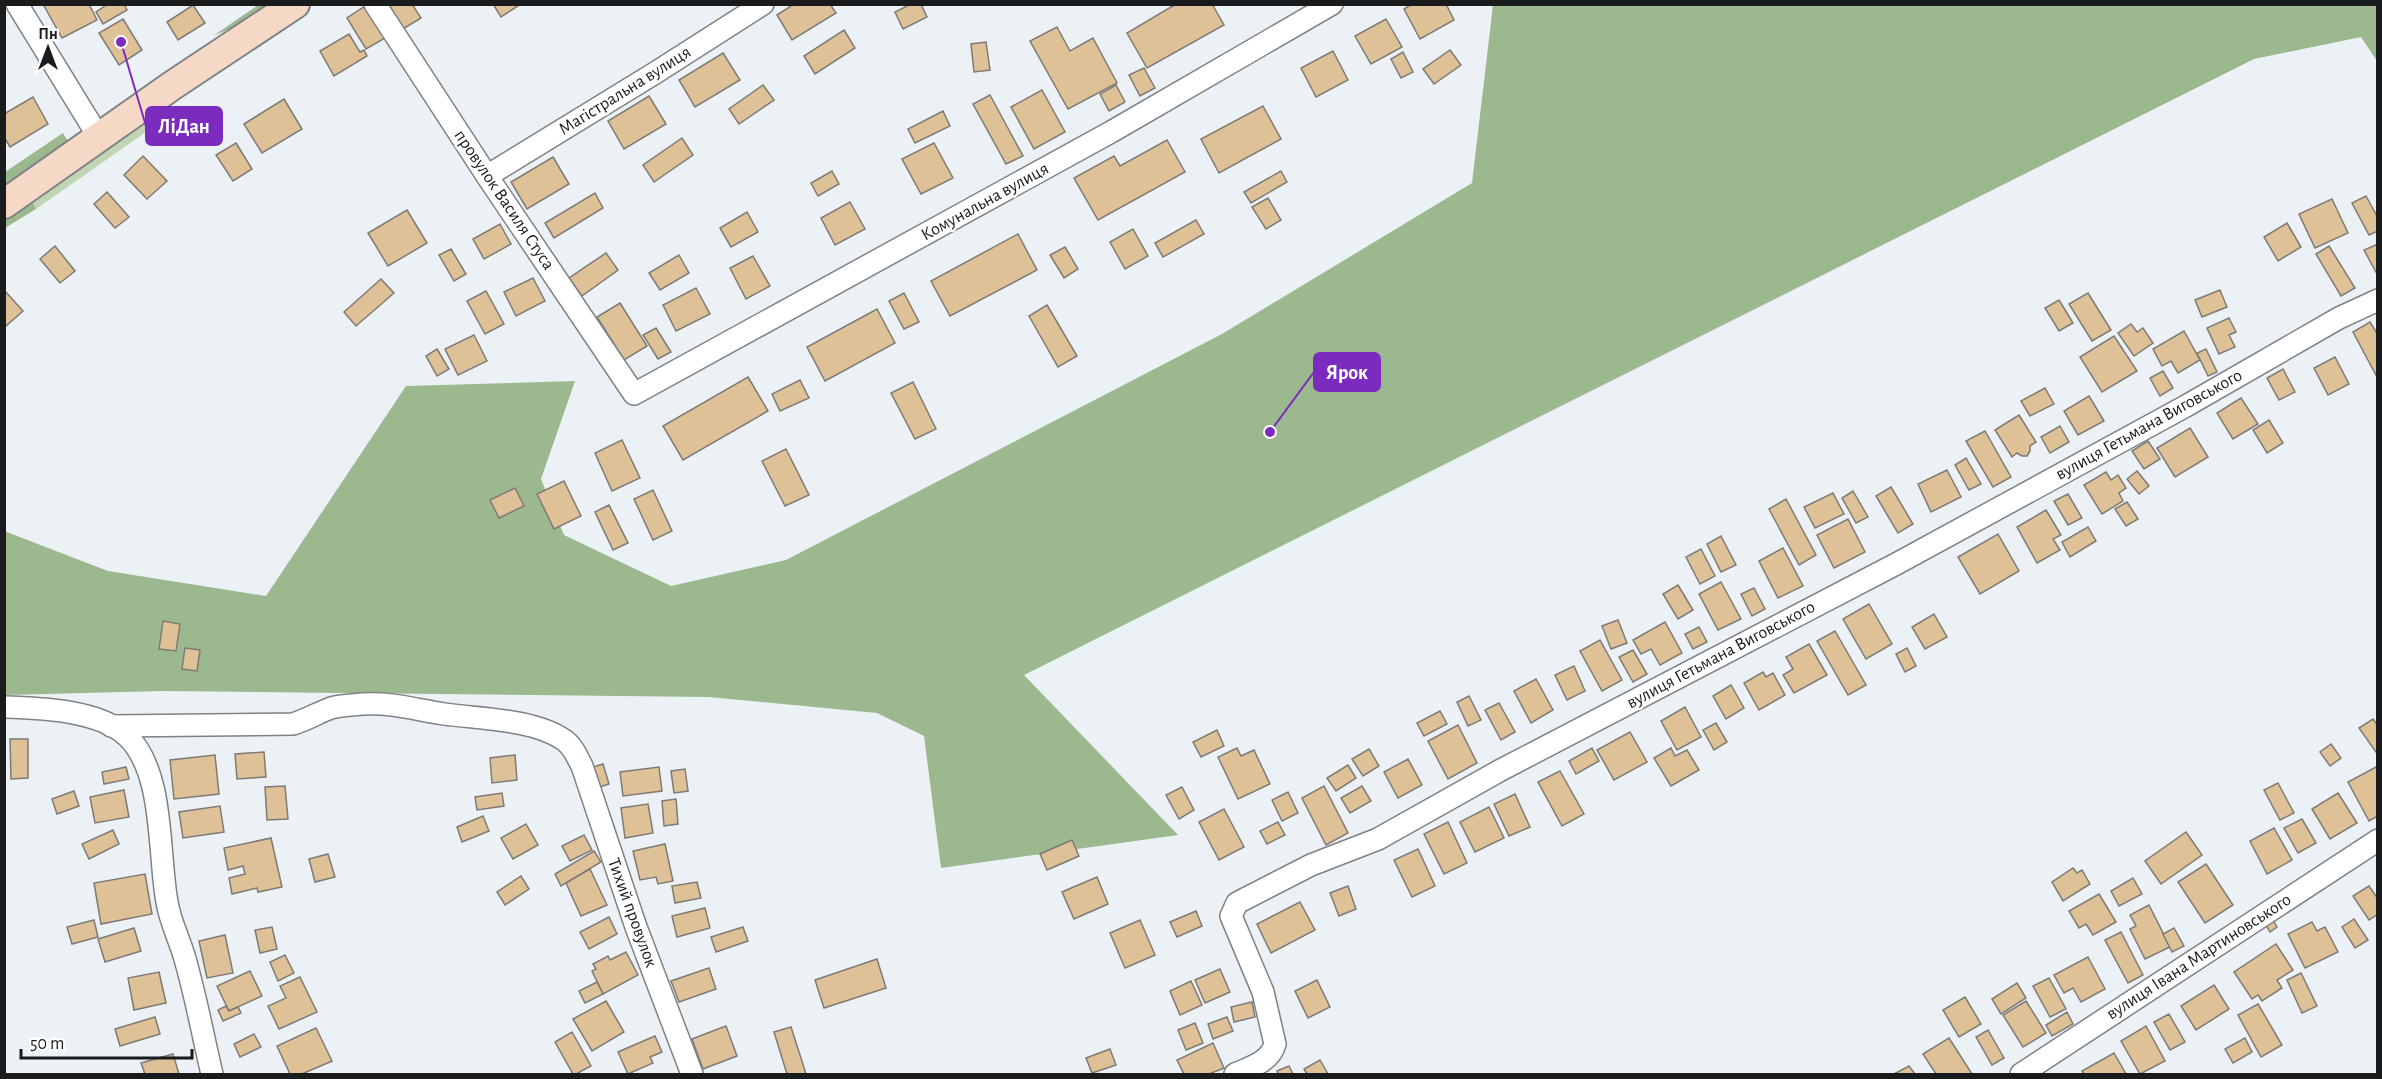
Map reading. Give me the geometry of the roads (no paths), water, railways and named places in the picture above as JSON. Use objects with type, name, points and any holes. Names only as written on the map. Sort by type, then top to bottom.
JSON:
[{"type":"main road","points":[[4,204],[98,136],[295,4]]},
{"type":"street","points":[[17,4],[98,136]]},
{"type":"street","name":"провулок Василя Стуса","points":[[375,4],[487,176],[634,394]]},
{"type":"street","name":"Магістральна вулиця","points":[[487,176],[645,80],[763,4]]},
{"type":"street","name":"Комунальна вулиця","points":[[634,394],[1111,132],[1332,4]]},
{"type":"street","name":"вулиця Гетьмана Виговського","points":[[1235,1074],[1266,1059],[1273,1052],[1275,1044],[1263,992],[1231,916],[1237,903],[1311,865],[1378,839],[1498,771],[1898,563],[2186,406],[2339,318],[2378,300]]},
{"type":"street","name":"Тихий провулок","points":[[111,726],[293,724],[314,717],[330,708],[392,704],[531,726],[546,730],[566,740],[582,766],[636,927],[692,1074]]},
{"type":"street","points":[[4,707],[56,710],[89,717],[127,736],[141,755],[151,778],[167,904],[185,959],[212,1074]]},
{"type":"street","name":"вулиця Івана Мартиновського","points":[[2021,1074],[2378,840]]},
{"type":"place","name":"ЛіДан","points":[[121,42]]},
{"type":"place","name":"Ярок","points":[[1270,432]]}]
